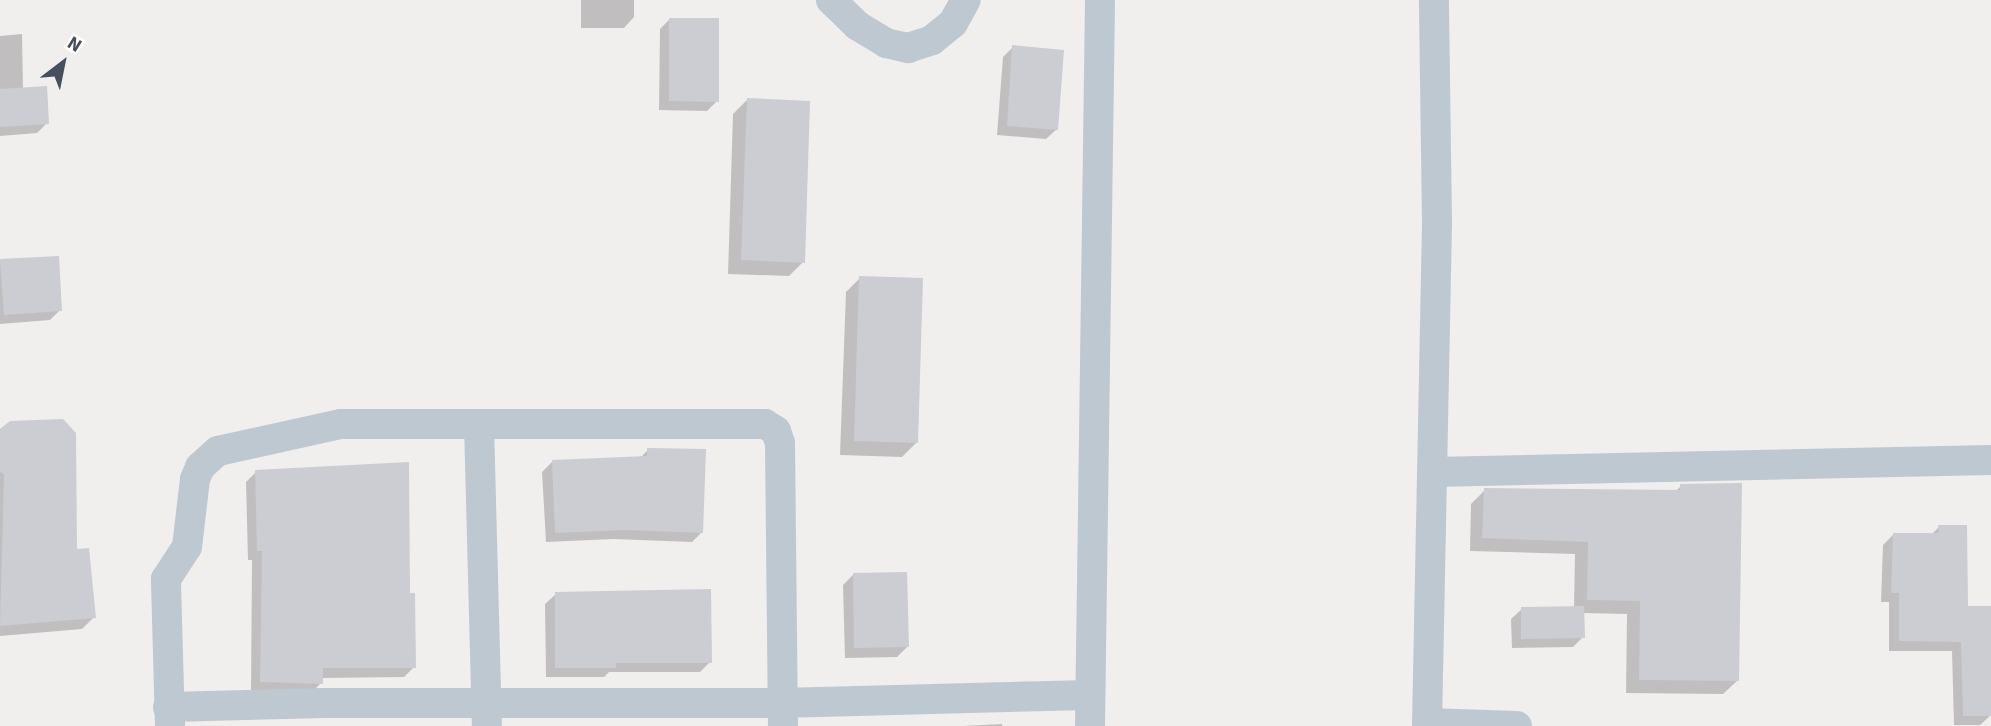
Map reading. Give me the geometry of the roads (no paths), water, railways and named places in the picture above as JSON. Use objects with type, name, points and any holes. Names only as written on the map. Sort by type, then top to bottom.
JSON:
[{"type":"street","points":[[831,0],[867,32],[886,43],[908,48],[932,40],[953,23],[966,0]]},
{"type":"street","points":[[1090,726],[1100,0]]},
{"type":"street","points":[[1434,0],[1437,222],[1427,724],[1517,726]]},
{"type":"street","points":[[782,714],[780,443],[776,431],[765,424],[341,424],[218,451],[206,459],[195,479],[187,548],[166,579],[169,717],[782,714],[1090,695]]},
{"type":"street","points":[[479,424],[486,714]]},
{"type":"street","points":[[1433,472],[1991,460]]}]
